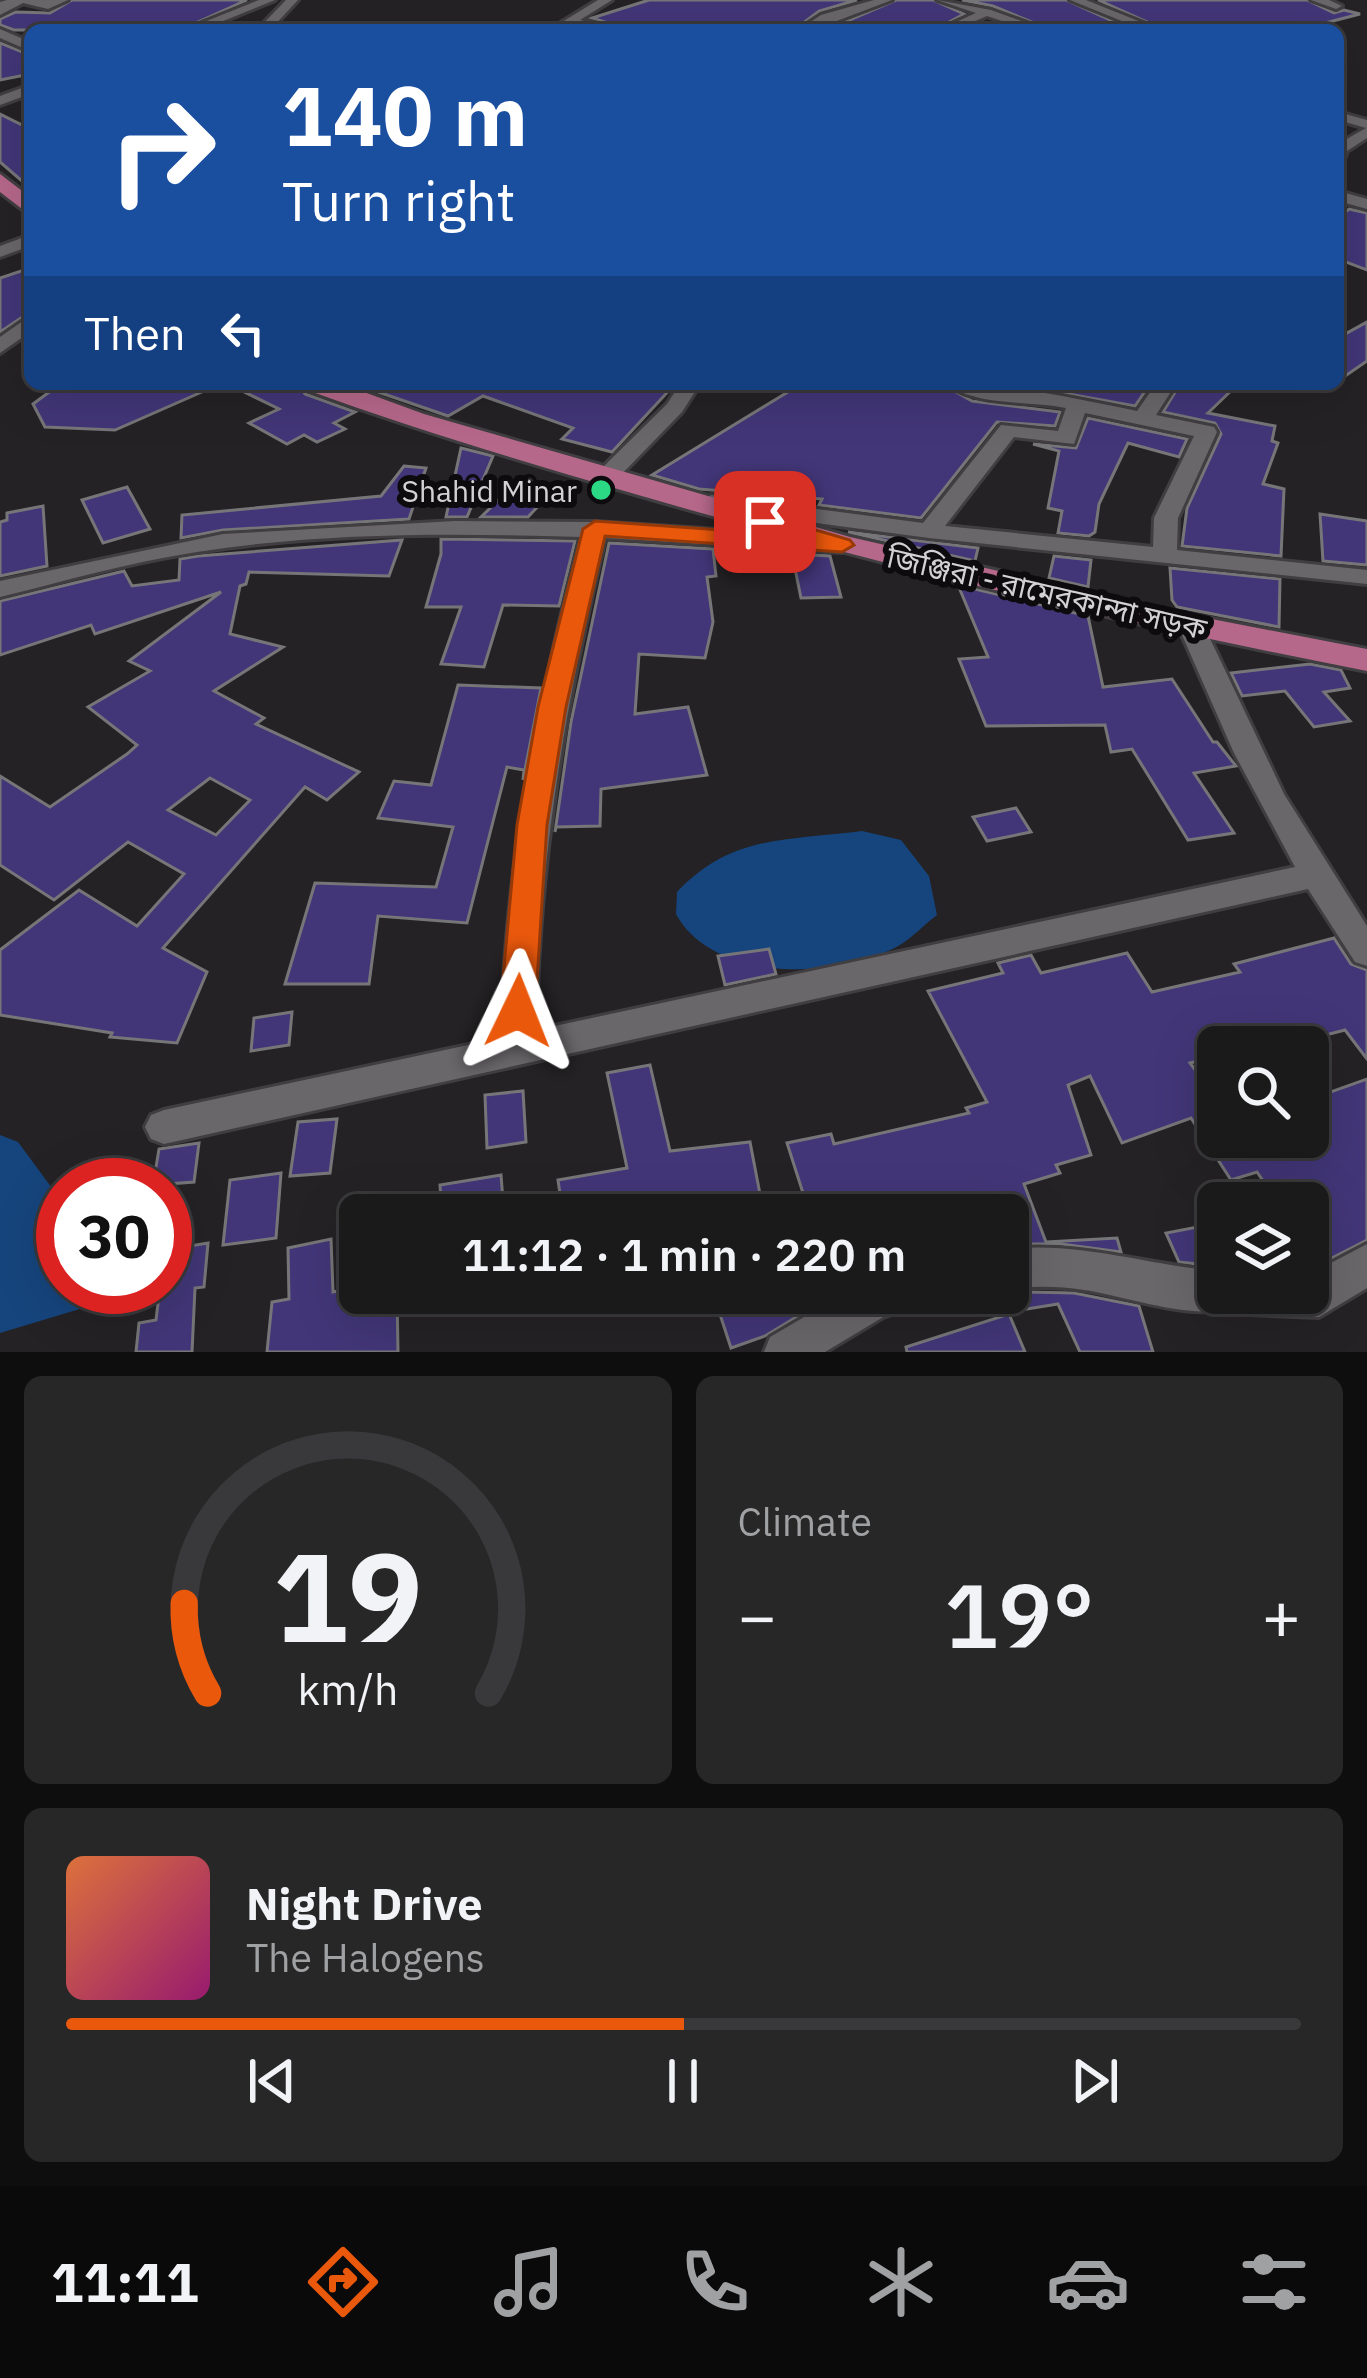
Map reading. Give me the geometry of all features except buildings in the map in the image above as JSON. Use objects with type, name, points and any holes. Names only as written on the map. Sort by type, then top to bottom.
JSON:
[{"type":"main road","points":[[0,180],[24,203]]},
{"type":"main road","name":"জিঞ্জিরা - রামেরকান্দা সড়ক","points":[[333,390],[414,420],[842,545],[1191,626],[1367,660]]},
{"type":"street","points":[[0,10],[8,8],[2,5],[23,0],[48,6],[62,0]]},
{"type":"street","points":[[206,24],[269,0]]},
{"type":"street","points":[[269,24],[292,0]]},
{"type":"street","points":[[566,24],[606,0]]},
{"type":"street","points":[[814,24],[886,0]]},
{"type":"street","points":[[943,0],[1023,24]]},
{"type":"street","points":[[1076,0],[1139,24]]},
{"type":"street","points":[[1318,0],[1336,6]]},
{"type":"street","points":[[961,24],[987,12]]},
{"type":"street","points":[[569,22],[582,24]]},
{"type":"street","points":[[0,347],[24,327]]},
{"type":"street","points":[[607,476],[675,408],[686,390]]},
{"type":"street","points":[[977,390],[1006,398],[1027,394],[1206,432],[1166,518],[1165,556]]},
{"type":"street","points":[[1143,418],[1162,390]]},
{"type":"street","points":[[929,531],[1009,430],[1066,439],[1078,404]]},
{"type":"street","points":[[689,500],[929,531],[1367,577]]},
{"type":"street","points":[[0,589],[218,542],[393,526],[595,529],[842,545]]},
{"type":"street","points":[[518,1050],[518,973],[532,825],[552,707],[595,529]]},
{"type":"street","points":[[1191,626],[1246,756],[1367,952]]},
{"type":"street","points":[[164,1127],[1316,875]]},
{"type":"street","points":[[1329,1289],[1367,1264]]},
{"type":"street","points":[[1029,1265],[1197,1291]]},
{"type":"street","points":[[785,1352],[849,1314]]},
{"type":"water","points":[[862,831],[901,840],[929,876],[937,915],[905,942],[875,957],[813,969],[747,963],[718,953],[694,937],[676,914],[677,892],[719,859],[762,843]]},
{"type":"water","points":[[0,1135],[18,1142],[36,1166],[36,1314],[63,1314],[0,1333]]},
{"type":"place","name":"Shahid Minar","points":[[601,490]]},
{"type":"route","points":[[518,1011],[532,825],[552,707],[595,529],[842,545],[765,522]]}]
